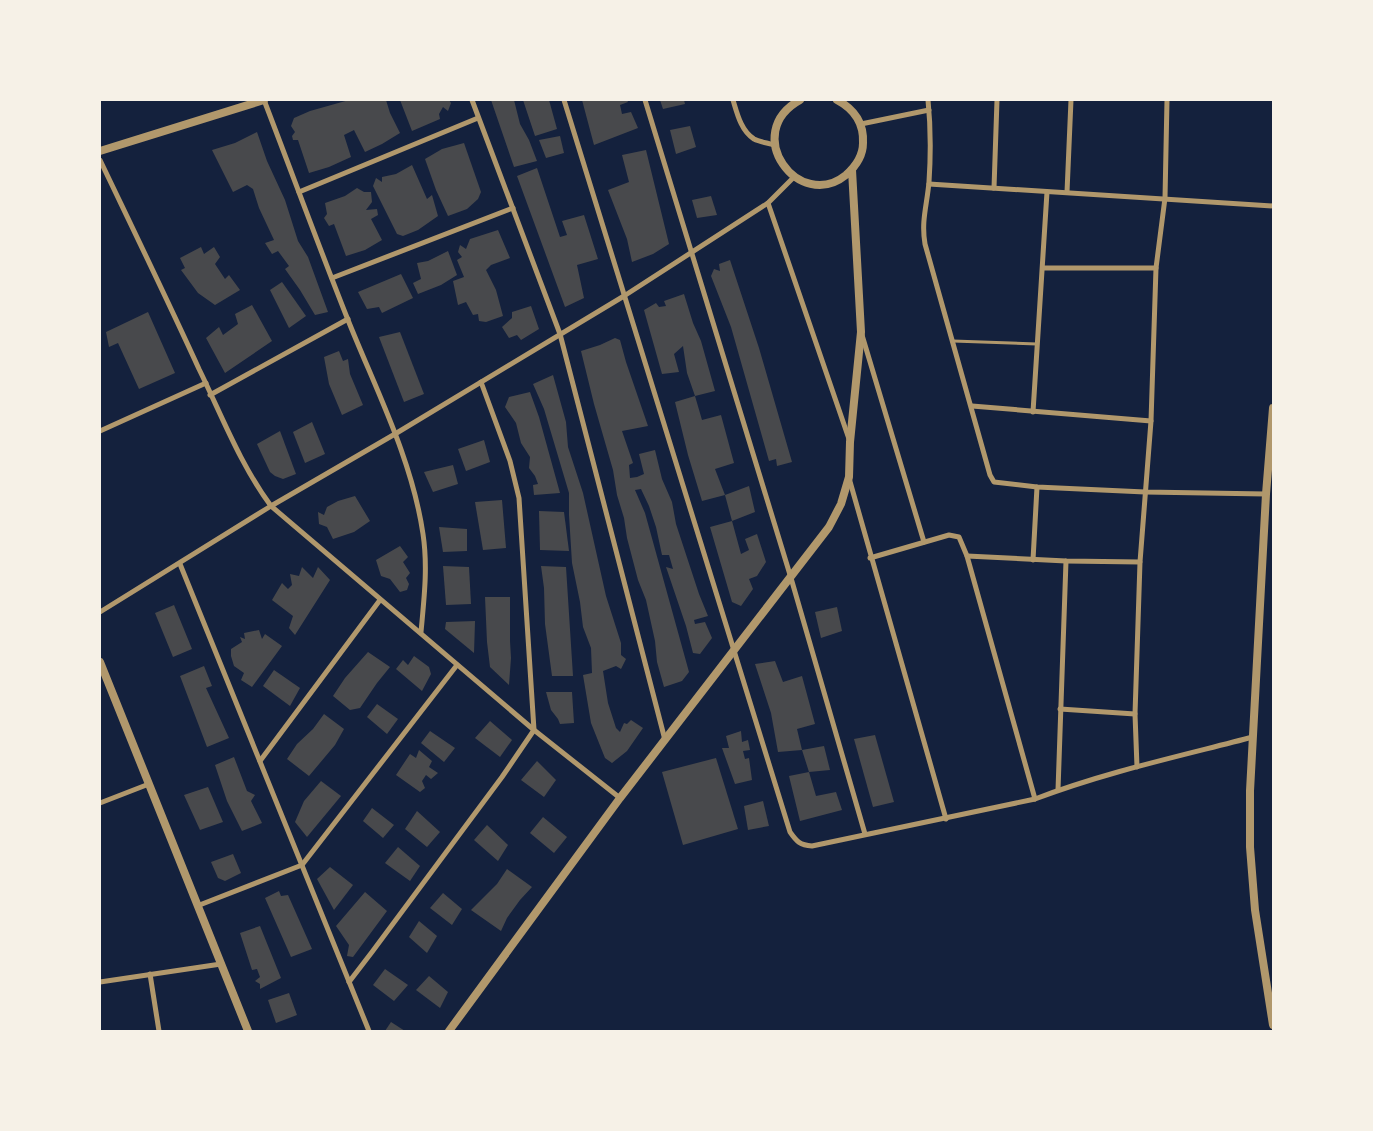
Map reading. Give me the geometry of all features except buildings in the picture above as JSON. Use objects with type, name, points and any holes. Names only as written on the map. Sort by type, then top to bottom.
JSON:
[{"type":"street","points":[[100,151],[264,100],[411,478],[423,534],[426,578],[421,632]]},
{"type":"street","points":[[472,100],[560,334],[665,741]]},
{"type":"street","points":[[564,100],[790,832],[797,842],[802,845],[812,846],[1035,799],[1058,790],[1137,767],[1253,737]]},
{"type":"street","points":[[645,100],[693,252],[791,578],[865,834]]},
{"type":"street","points":[[733,100],[740,122],[746,131],[754,138],[774,145]]},
{"type":"street","points":[[800,100],[791,105],[781,116],[776,130],[774,145],[778,157],[794,177],[818,184],[831,183],[842,178],[852,170],[860,158],[863,143],[861,124],[846,105],[837,100]]},
{"type":"street","points":[[928,100],[932,137],[929,184],[922,229],[990,475],[994,482],[1038,487],[1145,492],[1266,494]]},
{"type":"street","points":[[994,188],[997,100]]},
{"type":"street","points":[[1068,192],[1071,100]]},
{"type":"street","points":[[1137,767],[1135,714],[1140,562],[1151,421],[1156,268],[1165,198],[1167,100]]},
{"type":"street","points":[[861,124],[929,110]]},
{"type":"street","points":[[299,192],[478,118]]},
{"type":"street","points":[[100,160],[206,383],[234,447],[257,487],[271,506],[534,730],[620,798]]},
{"type":"street","points":[[449,1031],[620,798],[829,527],[841,504],[849,477],[850,442],[861,332],[852,170]]},
{"type":"street","points":[[100,612],[271,506],[395,434],[624,296],[768,203],[794,177]]},
{"type":"street","points":[[929,184],[1273,206]]},
{"type":"street","points":[[1033,412],[1047,192]]},
{"type":"street","points":[[768,203],[850,442]]},
{"type":"street","points":[[332,278],[513,208]]},
{"type":"street","points":[[1043,268],[1156,268]]},
{"type":"street","points":[[210,395],[348,319]]},
{"type":"street","points":[[861,332],[924,542]]},
{"type":"street","points":[[349,982],[485,800],[534,730],[519,498],[510,461],[481,382]]},
{"type":"street","points":[[100,431],[206,383]]},
{"type":"street","points":[[972,406],[1151,421]]},
{"type":"street","points":[[1273,408],[1266,494],[1250,791],[1254,910],[1273,1025]]},
{"type":"street","points":[[849,477],[870,558],[946,819]]},
{"type":"street","points":[[1034,560],[1038,487]]},
{"type":"street","points":[[870,558],[949,535],[959,537],[967,556],[1035,799]]},
{"type":"street","points":[[967,556],[1066,562],[1140,562]]},
{"type":"street","points":[[1058,790],[1066,562]]},
{"type":"street","points":[[180,564],[369,1031]]},
{"type":"street","points":[[260,761],[380,600]]},
{"type":"street","points":[[100,662],[248,1031]]},
{"type":"street","points":[[197,906],[302,865],[458,665]]},
{"type":"street","points":[[1060,709],[1135,714]]},
{"type":"street","points":[[100,803],[149,784]]},
{"type":"street","points":[[100,982],[221,964]]},
{"type":"street","points":[[150,974],[159,1031]]},
{"type":"lane","points":[[953,341],[1038,344]]}]
